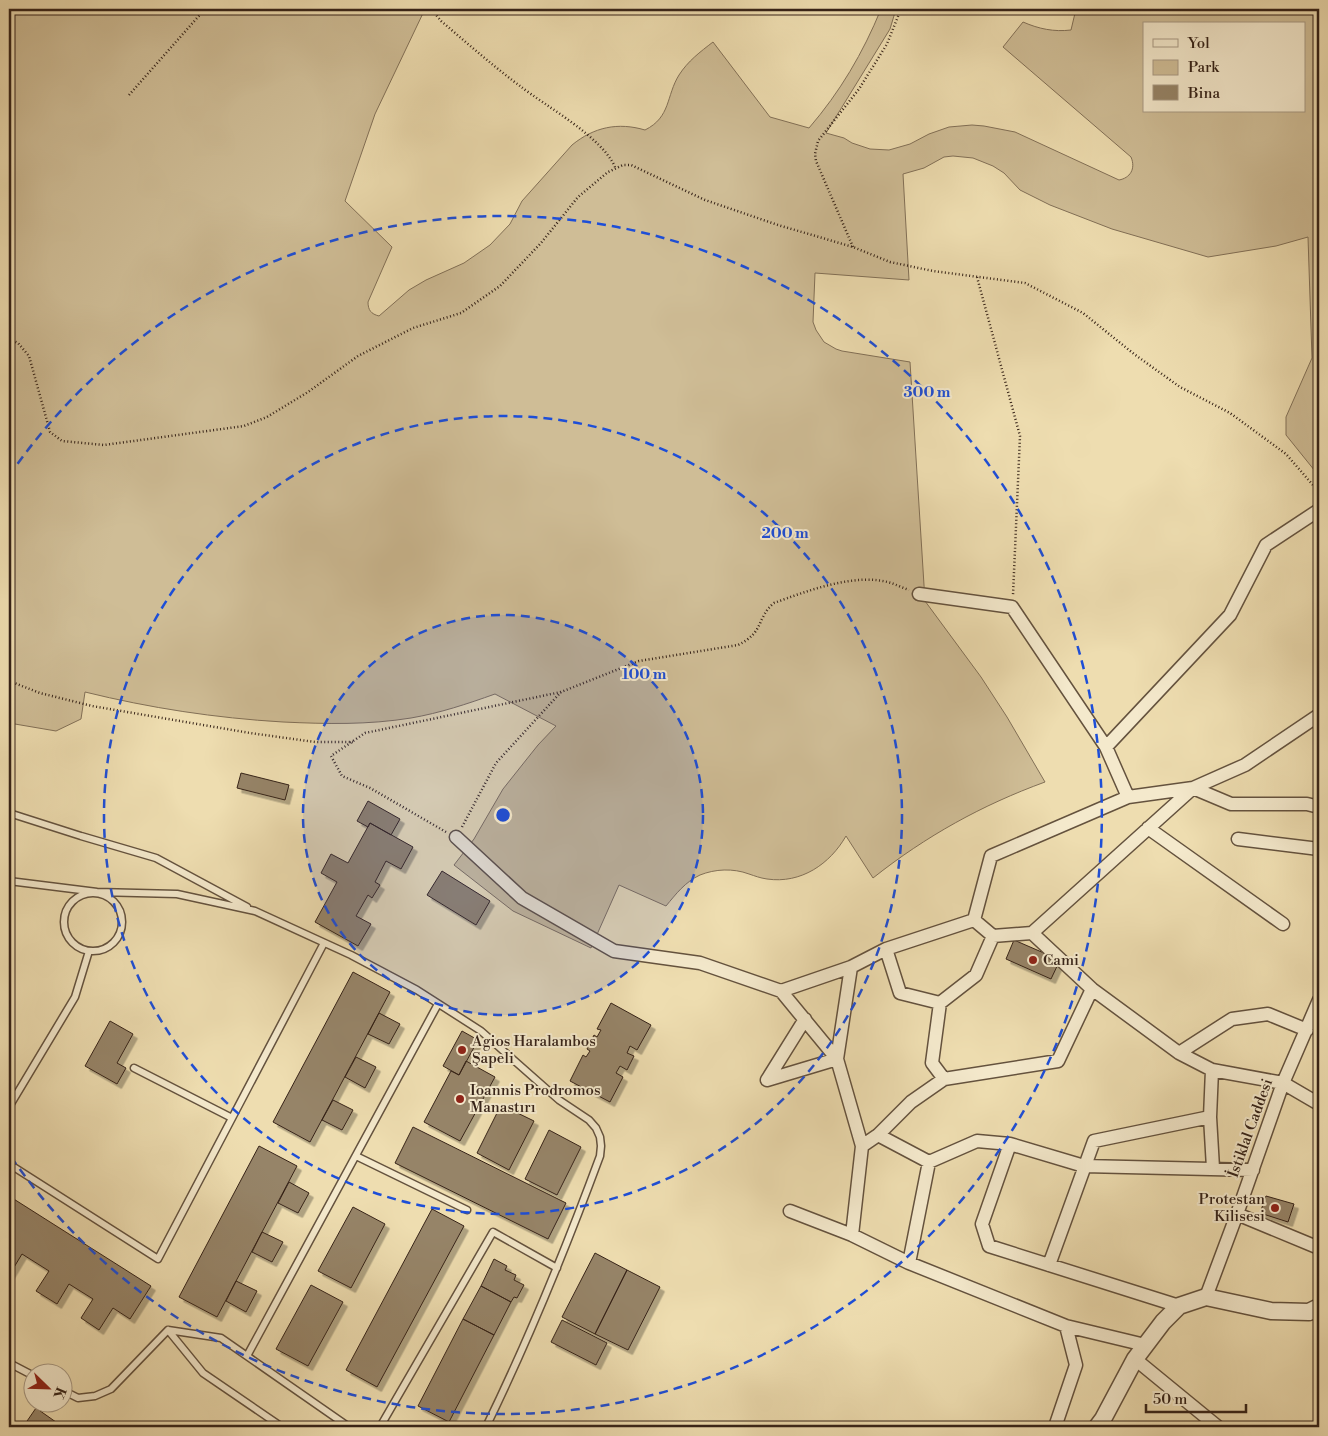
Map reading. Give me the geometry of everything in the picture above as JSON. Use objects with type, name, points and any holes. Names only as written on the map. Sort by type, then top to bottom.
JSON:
[{"type":"street","points":[[1106,747],[1230,615],[1266,546],[1319,510]]},
{"type":"street","points":[[919,594],[1012,607],[1106,747],[1128,797]]},
{"type":"street","points":[[974,920],[991,856],[1128,797],[1193,788],[1245,765],[1319,715]]},
{"type":"street","points":[[1193,788],[1231,804],[1308,804],[1319,807]]},
{"type":"street","points":[[974,920],[993,936],[1032,933],[1193,788]]},
{"type":"street","points":[[1148,828],[1283,924]]},
{"type":"street","points":[[456,837],[522,898],[614,951],[700,963],[781,991],[837,1059],[862,1146],[852,1235]]},
{"type":"street","points":[[1238,839],[1319,849]]},
{"type":"street","points":[[781,991],[851,967],[886,949],[974,920]]},
{"type":"street","points":[[1032,933],[1092,989],[1179,1053],[1212,1070],[1283,1083],[1319,1104]]},
{"type":"street","points":[[944,1079],[932,1063],[940,1003],[976,975],[993,936]]},
{"type":"street","points":[[886,949],[900,993],[940,1003]]},
{"type":"street","points":[[837,1059],[851,967]]},
{"type":"street","points":[[862,1146],[878,1136],[912,1102],[944,1079],[1058,1061],[1092,989]]},
{"type":"street","name":"İstiklal Caddesi","points":[[1206,1297],[1283,1083],[1319,1000]]},
{"type":"street","points":[[1179,1053],[1232,1019],[1268,1014],[1307,1030]]},
{"type":"street","points":[[805,1019],[767,1080],[837,1059]]},
{"type":"street","points":[[1212,1070],[1210,1116],[1212,1168]]},
{"type":"street","points":[[1049,1265],[1094,1141],[1210,1116]]},
{"type":"street","points":[[878,1136],[929,1162]]},
{"type":"street","points":[[929,1162],[977,1141],[1010,1144],[1084,1166],[1253,1170]]},
{"type":"street","points":[[1010,1144],[982,1224],[989,1246],[1179,1306]]},
{"type":"street","points":[[909,1263],[929,1162]]},
{"type":"street","points":[[790,1211],[852,1235],[909,1263],[1066,1326],[1145,1345]]},
{"type":"street","points":[[1237,1214],[1319,1248]]},
{"type":"street","points":[[1097,1427],[1135,1359],[1163,1322],[1179,1306],[1206,1297],[1271,1311],[1309,1312],[1319,1307]]},
{"type":"street","points":[[1059,1427],[1056,1424],[1076,1364],[1066,1326]]},
{"type":"street","points":[[1135,1359],[1218,1427]]},
{"type":"lane","points":[[9,813],[156,858],[255,911],[352,955],[417,990],[481,1031],[558,1100],[589,1120],[596,1128],[600,1137],[600,1156],[557,1268],[512,1374],[486,1427]]},
{"type":"lane","points":[[9,881],[97,892],[177,894],[255,911]]},
{"type":"lane","points":[[97,892],[110,898],[119,908],[122,915],[122,929],[115,942],[110,946],[103,950],[89,951],[76,946],[67,935],[64,929],[64,915],[76,897],[97,892]]},
{"type":"lane","points":[[9,1164],[158,1259],[324,943]]},
{"type":"lane","points":[[9,1107],[75,997],[89,951]]},
{"type":"lane","points":[[247,1356],[438,1004]]},
{"type":"lane","points":[[134,1068],[232,1118]]},
{"type":"lane","points":[[356,1156],[467,1210]]},
{"type":"lane","points":[[380,1427],[493,1232],[557,1268]]},
{"type":"lane","points":[[168,1330],[221,1338],[349,1427]]},
{"type":"lane","points":[[72,1395],[78,1398],[95,1396],[111,1389],[168,1330]]},
{"type":"lane","points":[[168,1330],[203,1373],[282,1427]]},
{"type":"lane","points":[[9,1363],[22,1370]]},
{"type":"path","points":[[129,95],[205,9]]},
{"type":"path","points":[[434,9],[441,21],[479,53],[520,86],[591,138],[611,159],[615,167]]},
{"type":"path","points":[[853,247],[836,203],[816,161],[816,147],[818,141],[859,89],[887,44],[901,9]]},
{"type":"path","points":[[9,339],[18,343],[29,356],[50,432],[62,441],[104,446],[244,426],[267,417],[308,392],[358,356],[413,328],[461,313],[500,286],[541,243],[578,198],[608,172],[615,167],[623,165],[639,168],[705,200],[778,225],[853,247],[890,262],[1025,283],[1083,313],[1134,354],[1173,381],[1230,413],[1286,454],[1319,492]]},
{"type":"path","points":[[977,277],[1020,436],[1012,607]]},
{"type":"path","points":[[561,692],[496,763],[456,837],[370,788],[342,776],[331,756],[365,734],[561,692],[638,661],[738,645],[756,633],[763,615],[774,603],[826,586],[857,580],[889,582],[919,594]]},
{"type":"path","points":[[9,681],[40,693],[92,706],[315,742],[354,742]]},
{"type":"green space","points":[[9,9],[425,9],[375,114],[345,201],[392,247],[368,302],[370,311],[379,316],[409,290],[464,263],[490,245],[510,224],[522,201],[572,145],[580,139],[598,130],[616,126],[645,130],[653,125],[664,112],[679,75],[694,57],[713,42],[770,117],[809,128],[850,72],[867,41],[881,9],[896,9],[890,29],[826,133],[870,149],[889,150],[910,144],[929,134],[949,127],[984,126],[1015,132],[1119,180],[1131,172],[1133,165],[1131,157],[1003,47],[1023,22],[1059,31],[1071,30],[1076,9],[1319,9],[1319,476],[1286,435],[1286,417],[1312,358],[1308,237],[1276,246],[1208,257],[1112,229],[1050,205],[1020,190],[1004,173],[993,166],[973,158],[953,156],[944,157],[924,168],[903,174],[909,280],[815,273],[813,322],[824,342],[842,351],[910,362],[925,601],[981,677],[1045,782],[977,811],[955,823],[913,849],[873,878],[846,836],[832,855],[813,870],[803,875],[780,880],[764,879],[737,871],[712,871],[690,881],[666,906],[619,885],[591,948],[513,911],[454,865],[474,839],[503,789],[538,745],[556,726],[495,694],[432,714],[411,718],[363,723],[331,723],[283,722],[208,715],[134,703],[85,692],[81,719],[56,731],[9,723]]},
{"type":"building","points":[[241,773],[289,785],[285,800],[237,788]]},
{"type":"building","points":[[368,801],[400,819],[391,835],[370,823],[368,827],[357,821]]},
{"type":"building","points":[[370,823],[413,847],[401,869],[386,861],[375,882],[380,885],[372,898],[368,895],[356,916],[371,924],[358,946],[315,922],[337,882],[321,873],[331,854],[348,863]]},
{"type":"building","points":[[442,871],[490,901],[476,925],[427,895]]},
{"type":"building","name":"Cami","points":[[1014,940],[1060,960],[1051,979],[1006,959]]},
{"type":"building","points":[[353,972],[390,992],[310,1142],[273,1122]]},
{"type":"building","points":[[611,1003],[651,1025],[637,1050],[630,1046],[627,1053],[634,1056],[627,1070],[620,1066],[616,1073],[623,1077],[610,1102],[570,1081],[583,1055],[586,1057],[590,1051],[587,1049],[594,1035],[597,1037],[601,1030],[597,1029]]},
{"type":"building","points":[[379,1013],[400,1024],[389,1044],[368,1034]]},
{"type":"building","points":[[110,1021],[133,1034],[117,1063],[126,1068],[117,1084],[85,1066]]},
{"type":"building","name":"Agios Haralambos Şapeli","points":[[462,1031],[478,1040],[459,1075],[443,1066]]},
{"type":"building","points":[[356,1057],[376,1067],[365,1088],[345,1077]]},
{"type":"building","name":"Ioannis Prodromos Manastırı","points":[[466,1061],[495,1077],[460,1141],[424,1122],[451,1071],[459,1075]]},
{"type":"building","points":[[333,1100],[353,1110],[342,1130],[322,1120]]},
{"type":"building","points":[[501,1105],[534,1121],[509,1170],[477,1153]]},
{"type":"building","points":[[413,1127],[566,1203],[548,1239],[395,1163]]},
{"type":"building","points":[[549,1130],[581,1147],[557,1195],[525,1179]]},
{"type":"building","points":[[259,1146],[297,1166],[217,1317],[179,1297]]},
{"type":"building","points":[[289,1182],[309,1193],[298,1213],[278,1203]]},
{"type":"building","points":[[9,1196],[151,1286],[130,1319],[113,1308],[99,1330],[81,1318],[93,1299],[69,1284],[57,1304],[36,1291],[49,1271],[22,1254],[9,1273]]},
{"type":"building","points":[[1266,1196],[1294,1204],[1288,1222],[1260,1213]]},
{"type":"building","points":[[353,1207],[385,1224],[351,1288],[318,1271]]},
{"type":"building","points":[[432,1209],[464,1226],[377,1387],[346,1370]]},
{"type":"building","points":[[262,1232],[283,1242],[272,1262],[252,1252]]},
{"type":"building","points":[[595,1253],[627,1270],[595,1334],[562,1317]]},
{"type":"building","points":[[494,1259],[507,1266],[505,1270],[516,1275],[514,1280],[524,1285],[517,1298],[514,1297],[511,1302],[481,1286]]},
{"type":"building","points":[[627,1270],[660,1287],[628,1350],[595,1334]]},
{"type":"building","points":[[236,1281],[257,1291],[246,1312],[226,1301]]},
{"type":"building","points":[[311,1285],[343,1302],[308,1366],[276,1349]]},
{"type":"building","points":[[481,1286],[511,1302],[494,1335],[463,1319]]},
{"type":"building","points":[[463,1319],[494,1335],[449,1422],[418,1406]]},
{"type":"building","points":[[562,1320],[607,1343],[596,1365],[551,1342]]},
{"type":"building","points":[[32,1414],[45,1414],[63,1427],[29,1427],[25,1424]]},
{"type":"place","name":"Cami","points":[[1033,960]]},
{"type":"place","name":"Agios Haralambos Şapeli","points":[[462,1050]]},
{"type":"place","name":"Ioannis Prodromos Manastırı","points":[[460,1099]]},
{"type":"place","name":"Protestan Kilisesi","points":[[1275,1208]]}]
